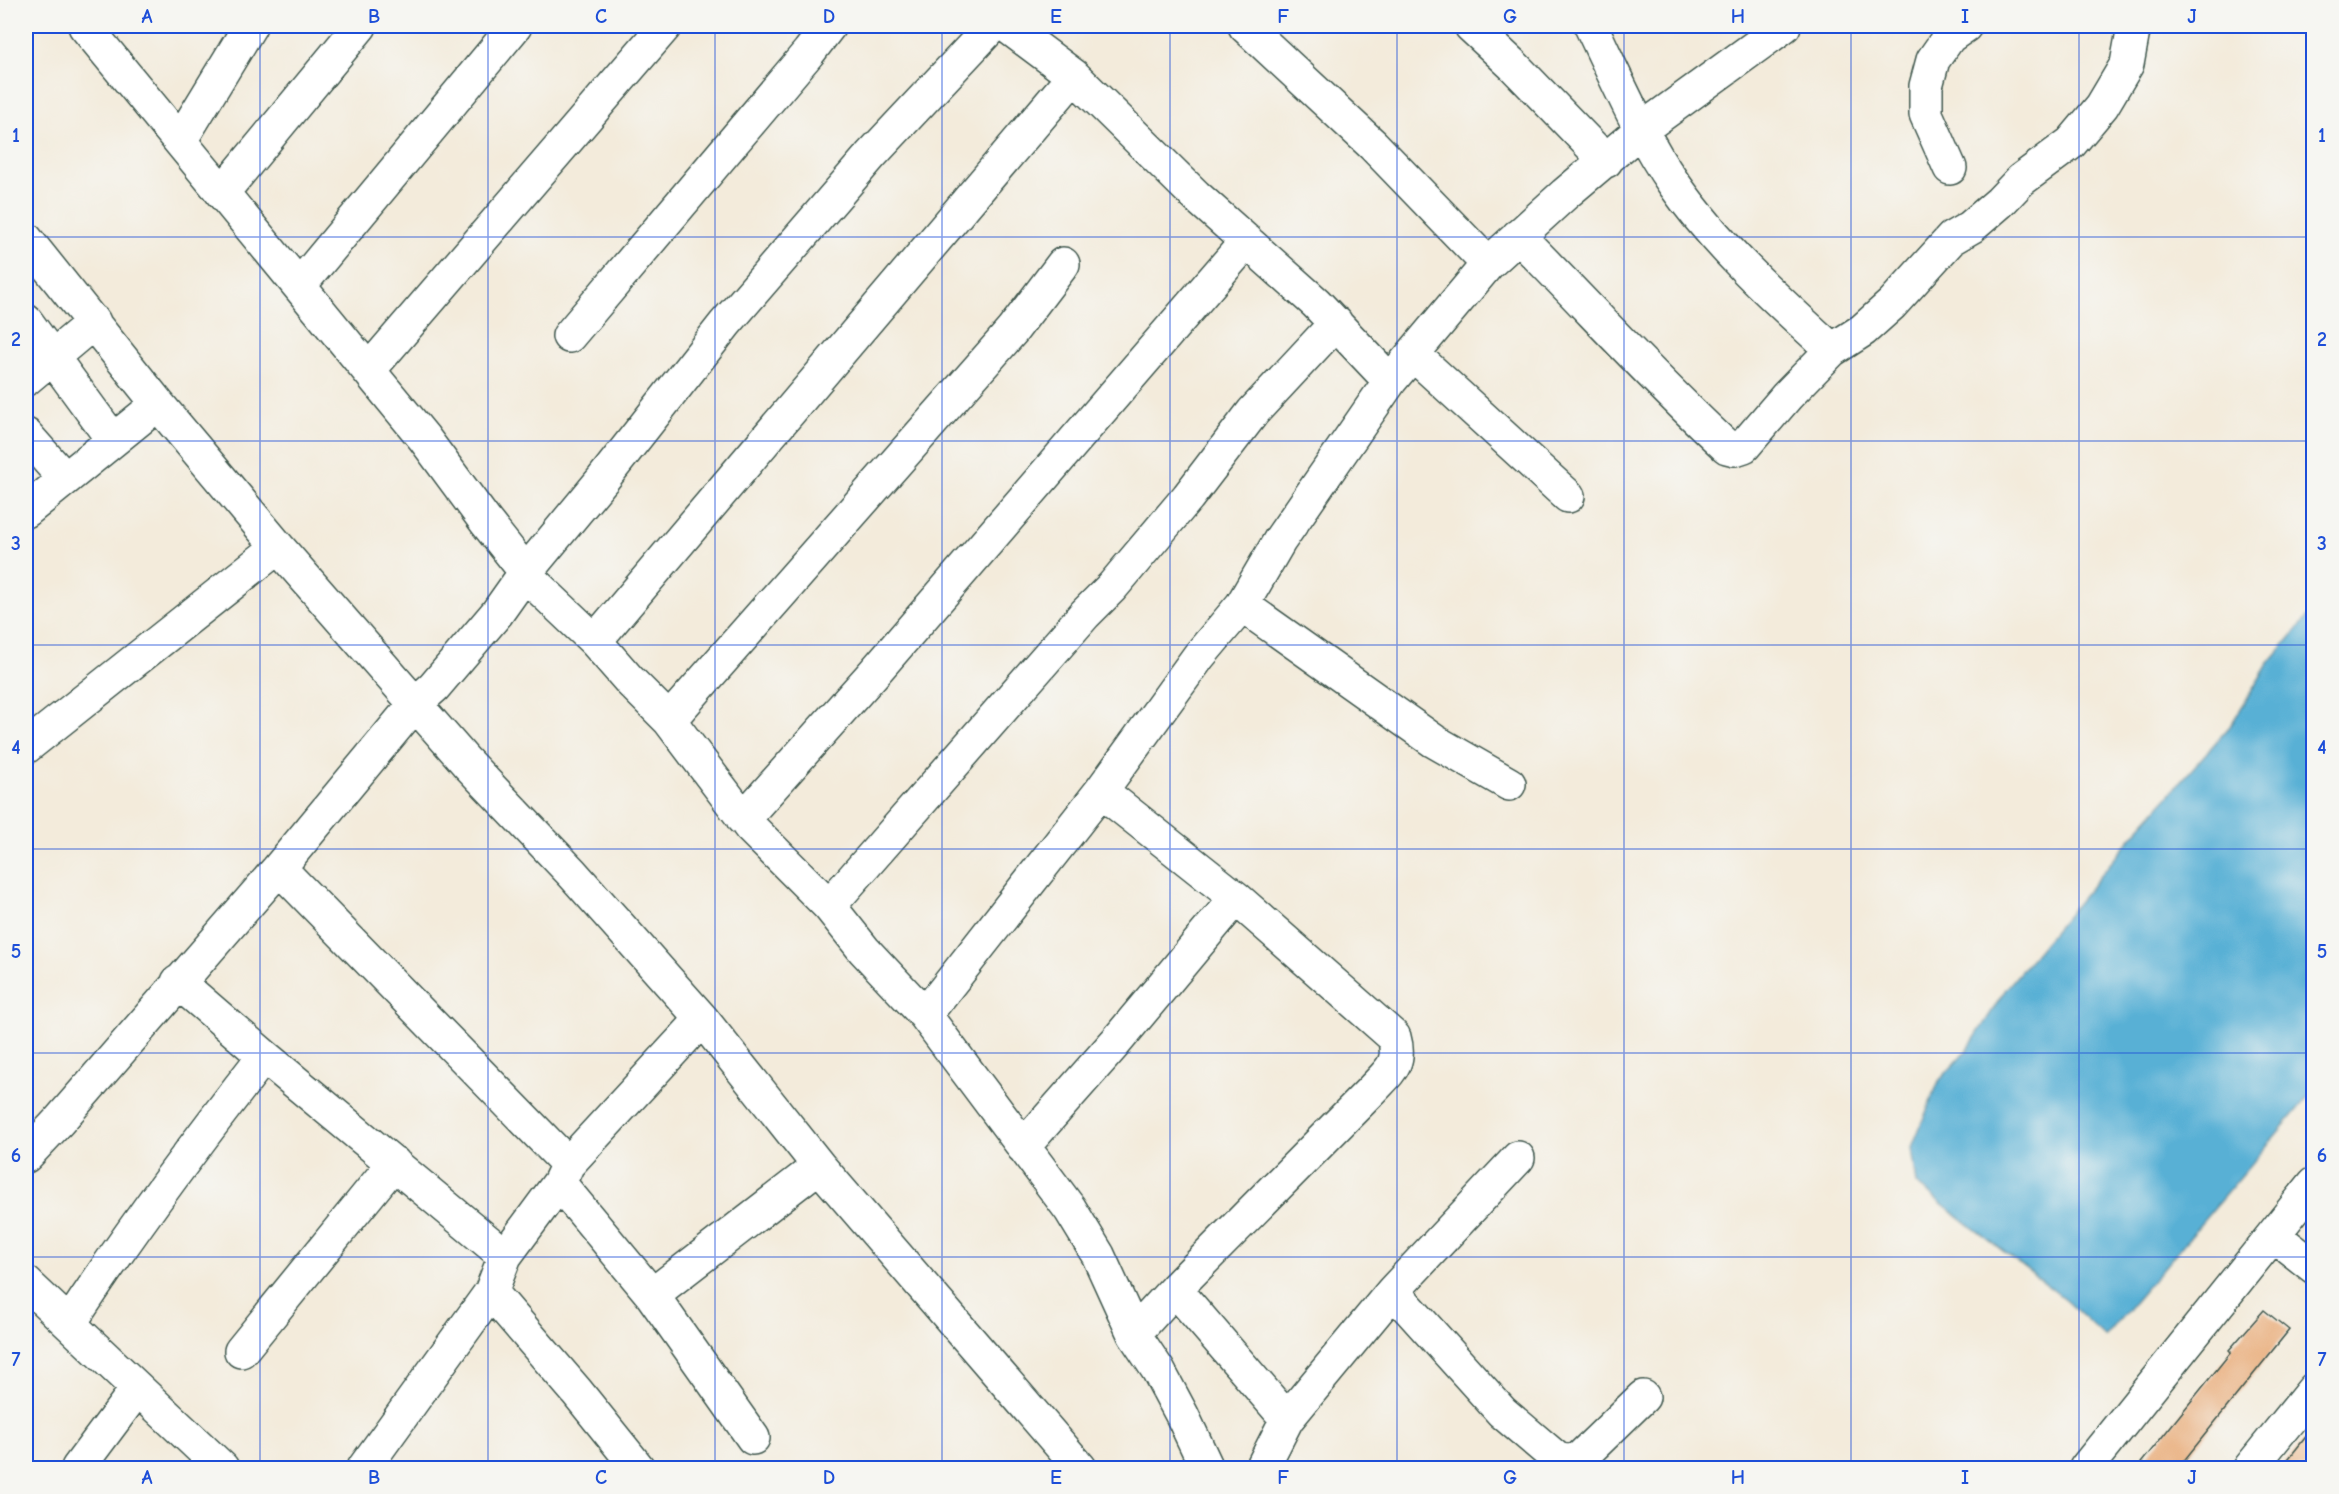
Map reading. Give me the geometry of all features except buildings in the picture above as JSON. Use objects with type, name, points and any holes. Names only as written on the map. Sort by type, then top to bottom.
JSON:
[{"type":"street","points":[[85,26],[424,438],[526,572],[669,720],[743,819],[829,906],[864,950],[925,1015],[1070,1209],[1092,1246],[1134,1334],[1182,1415],[1207,1468]]},
{"type":"street","points":[[180,141],[250,26]]},
{"type":"street","points":[[222,193],[360,26]]},
{"type":"street","points":[[299,286],[515,26]]},
{"type":"street","points":[[369,370],[665,26]]},
{"type":"street","points":[[569,336],[829,26]]},
{"type":"street","points":[[26,1156],[279,868],[415,704],[434,687],[497,613],[526,572],[603,479],[725,324],[871,155],[992,26]]},
{"type":"street","points":[[1006,26],[1074,76],[1196,196],[1336,323],[1390,381]]},
{"type":"street","points":[[1245,26],[1373,145],[1488,264]]},
{"type":"street","points":[[1471,26],[1513,65],[1606,160]]},
{"type":"street","points":[[1592,26],[1642,129],[1674,184],[1714,233],[1774,297],[1832,350]]},
{"type":"street","points":[[925,1015],[1101,791],[1199,656],[1242,605],[1280,540],[1390,381],[1488,264],[1564,194],[1642,129],[1784,26]]},
{"type":"street","points":[[1950,168],[1926,114],[1926,86],[1933,60],[1949,38],[1965,26]]},
{"type":"street","points":[[1518,236],[1586,304],[1674,399],[1727,447],[1735,449],[1744,446],[1787,396],[1832,350],[1863,330],[1892,304],[1952,238],[1971,227],[2021,180],[2071,143],[2102,106],[2127,64],[2134,26]]},
{"type":"street","points":[[595,641],[1074,76]]},
{"type":"street","points":[[743,819],[872,675],[1247,242]]},
{"type":"street","points":[[31,255],[94,322],[158,404],[278,547],[415,704],[466,762],[572,873],[702,1019],[819,1166],[1069,1465]]},
{"type":"street","points":[[669,720],[1012,331],[1063,264]]},
{"type":"street","points":[[26,379],[94,322]]},
{"type":"street","points":[[829,906],[1085,614],[1112,587],[1188,497],[1252,412],[1336,323]]},
{"type":"street","points":[[27,325],[113,440]]},
{"type":"street","points":[[1414,355],[1568,496]]},
{"type":"street","points":[[26,511],[158,404]]},
{"type":"street","points":[[26,435],[65,479]]},
{"type":"street","points":[[26,747],[278,547]]},
{"type":"street","points":[[1242,605],[1434,741],[1509,784]]},
{"type":"street","points":[[1101,791],[1236,898],[1395,1036],[1399,1054],[1392,1069],[1371,1092],[1174,1289],[1134,1334]]},
{"type":"street","points":[[279,868],[564,1174],[753,1438]]},
{"type":"street","points":[[1023,1147],[1115,1043],[1236,898]]},
{"type":"street","points":[[178,982],[505,1256]]},
{"type":"street","points":[[364,1468],[491,1292],[505,1256],[564,1174],[702,1019]]},
{"type":"street","points":[[70,1323],[137,1224],[264,1056]]},
{"type":"street","points":[[1262,1468],[1287,1419],[1393,1291],[1518,1158]]},
{"type":"street","points":[[241,1351],[394,1163]]},
{"type":"street","points":[[651,1295],[819,1166]]},
{"type":"street","points":[[2086,1468],[2313,1184]]},
{"type":"street","points":[[2273,1235],[2313,1267]]},
{"type":"street","points":[[26,1283],[222,1468]]},
{"type":"street","points":[[1174,1289],[1287,1419]]},
{"type":"street","points":[[1393,1291],[1502,1412],[1557,1458],[1568,1462],[1580,1458],[1643,1397]]},
{"type":"street","points":[[491,1292],[577,1392],[638,1468]]},
{"type":"street","points":[[2079,1468],[2100,1429],[2162,1351],[2213,1310]]},
{"type":"street","points":[[78,1468],[137,1389]]},
{"type":"street","points":[[2250,1468],[2313,1389]]},
{"type":"water","points":[[2313,611],[2313,1091],[2105,1337],[2066,1300],[1917,1184],[1912,1147],[1939,1081],[1968,1049],[2006,989],[2139,829],[2231,725],[2268,664]]}]
